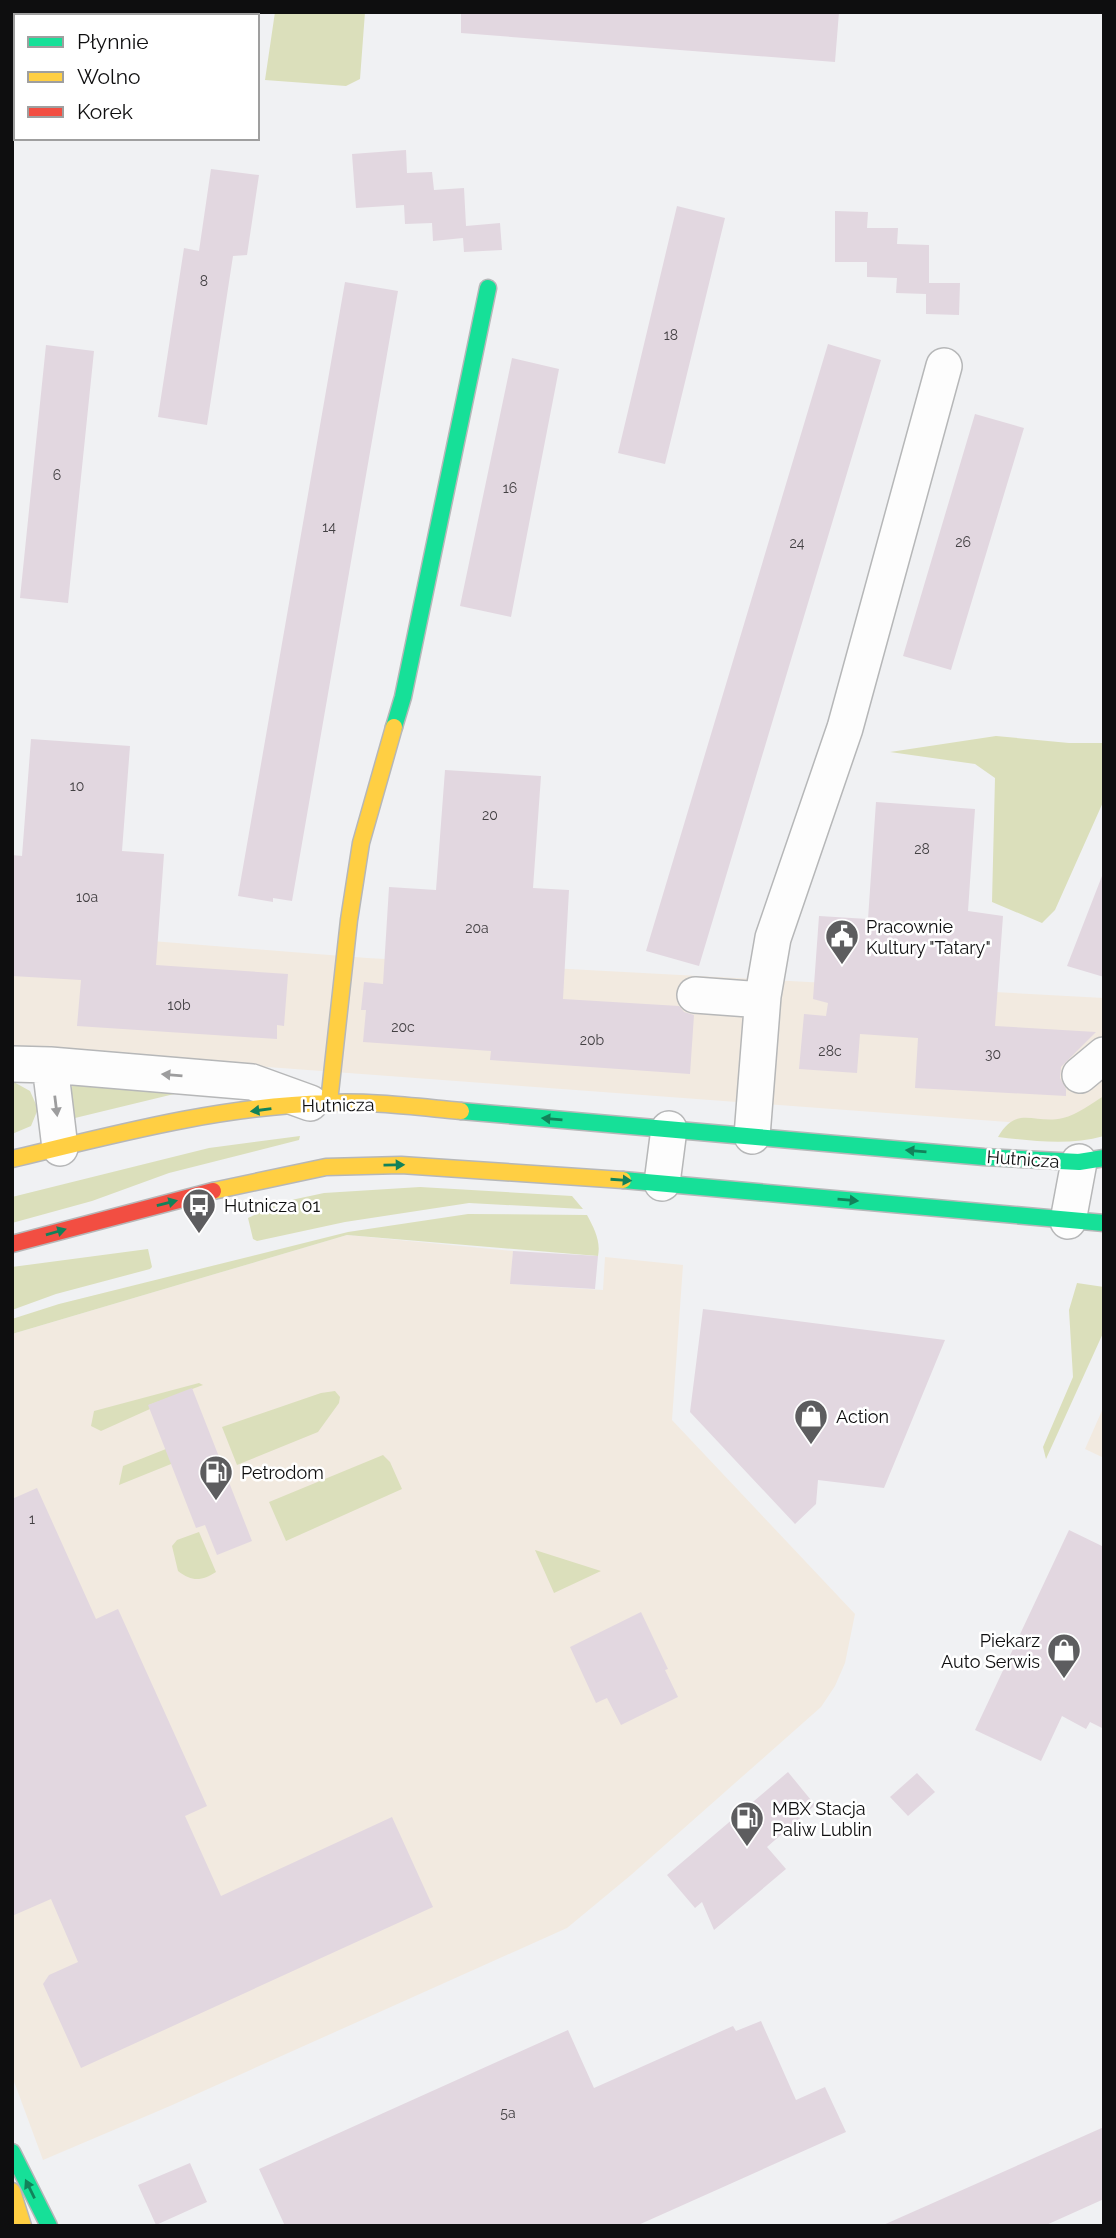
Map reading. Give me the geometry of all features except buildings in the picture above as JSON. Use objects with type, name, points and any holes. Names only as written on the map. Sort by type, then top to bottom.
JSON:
[{"type":"street","points":[[12,1064],[252,1082],[319,1102],[361,843],[403,697],[488,288]]},
{"type":"street","points":[[752,1136],[763,996],[773,938],[845,729],[944,366]]},
{"type":"street","points":[[695,995],[749,999]]},
{"type":"street","points":[[50,1065],[60,1147]]},
{"type":"street","name":"Hutnicza","points":[[12,1159],[152,1127],[319,1102],[388,1105],[984,1157],[1091,1160],[1068,1221]]},
{"type":"street","points":[[662,1183],[669,1129]]},
{"type":"street","points":[[12,1244],[191,1197],[326,1167],[401,1165],[662,1183],[1104,1223]]},
{"type":"street","points":[[12,2152],[49,2226]]},
{"type":"street","points":[[12,2191],[23,2226]]},
{"type":"shaded area","points":[[12,930],[367,958],[1104,998],[1104,1102],[1061,1126],[12,1048]]},
{"type":"shaded area","points":[[347,1235],[513,1251],[511,1284],[603,1290],[605,1257],[683,1265],[672,1420],[855,1614],[845,1663],[835,1686],[821,1707],[567,1928],[43,2160],[12,2076],[12,1334]]},
{"type":"shaded area","points":[[1104,1406],[1104,1458],[1085,1449]]},
{"type":"green space","points":[[111,12],[210,12],[210,14]]},
{"type":"green space","points":[[275,12],[365,12],[360,79],[346,86],[265,80]]},
{"type":"green space","points":[[996,736],[1069,743],[1104,743],[1104,800],[1055,910],[1042,923],[992,902],[995,778],[975,764],[890,752]]},
{"type":"green space","points":[[72,1079],[203,1087],[75,1118],[71,1114]]},
{"type":"green space","points":[[12,1081],[30,1091],[38,1109],[31,1126],[12,1134]]},
{"type":"green space","points":[[1104,1096],[1104,1136],[1064,1142],[998,1137],[1012,1121],[1020,1118],[1063,1118],[1079,1112]]},
{"type":"green space","points":[[300,1136],[299,1140],[169,1173],[92,1201],[12,1223],[12,1197],[209,1148]]},
{"type":"green space","points":[[420,1187],[572,1196],[583,1209],[469,1203],[345,1222],[257,1241],[253,1239],[248,1218],[282,1202],[324,1193]]},
{"type":"green space","points":[[468,1214],[587,1215],[598,1240],[598,1256],[347,1235],[12,1334],[12,1319],[59,1304],[348,1232]]},
{"type":"green space","points":[[148,1249],[152,1267],[150,1269],[56,1294],[12,1310],[12,1267]]},
{"type":"green space","points":[[1077,1283],[1104,1287],[1104,1331],[1046,1459],[1043,1447],[1073,1377],[1069,1310]]},
{"type":"green space","points":[[199,1383],[203,1385],[149,1405],[150,1409],[101,1431],[91,1426],[94,1411]]},
{"type":"green space","points":[[335,1391],[340,1397],[339,1403],[318,1432],[237,1465],[222,1427],[321,1393]]},
{"type":"green space","points":[[171,1447],[181,1460],[119,1485],[123,1466]]},
{"type":"green space","points":[[383,1455],[390,1462],[402,1489],[286,1541],[269,1502]]},
{"type":"green space","points":[[199,1532],[216,1572],[197,1579],[178,1571],[172,1546],[177,1540]]},
{"type":"green space","points":[[535,1550],[601,1571],[554,1593]]},
{"type":"traffic: fast","points":[[394,727],[403,697],[488,288]]},
{"type":"traffic: fast","points":[[461,1111],[984,1157],[1079,1162],[1104,1158]]},
{"type":"traffic: fast","points":[[623,1180],[1104,1223]]},
{"type":"traffic: fast","points":[[12,2152],[49,2226]]},
{"type":"traffic: slow","points":[[329,1102],[349,920],[361,843],[394,727]]},
{"type":"traffic: slow","points":[[12,1159],[208,1115],[288,1105],[345,1103],[461,1111]]},
{"type":"traffic: slow","points":[[213,1191],[326,1167],[401,1165],[623,1180]]},
{"type":"traffic: slow","points":[[12,2191],[23,2226]]},
{"type":"traffic: jam","points":[[12,1244],[213,1191]]},
{"type":"place","name":"Pracownie Kultury \"Tatary\"","points":[[842,966]]},
{"type":"place","name":"Hutnicza 01","points":[[199,1235]]},
{"type":"place","name":"Action","points":[[811,1446]]},
{"type":"place","name":"Petrodom","points":[[216,1502]]},
{"type":"place","name":"Piekarz Auto Serwis","points":[[1064,1680]]},
{"type":"place","name":"MBX Stacja Paliw Lublin","points":[[747,1848]]}]
